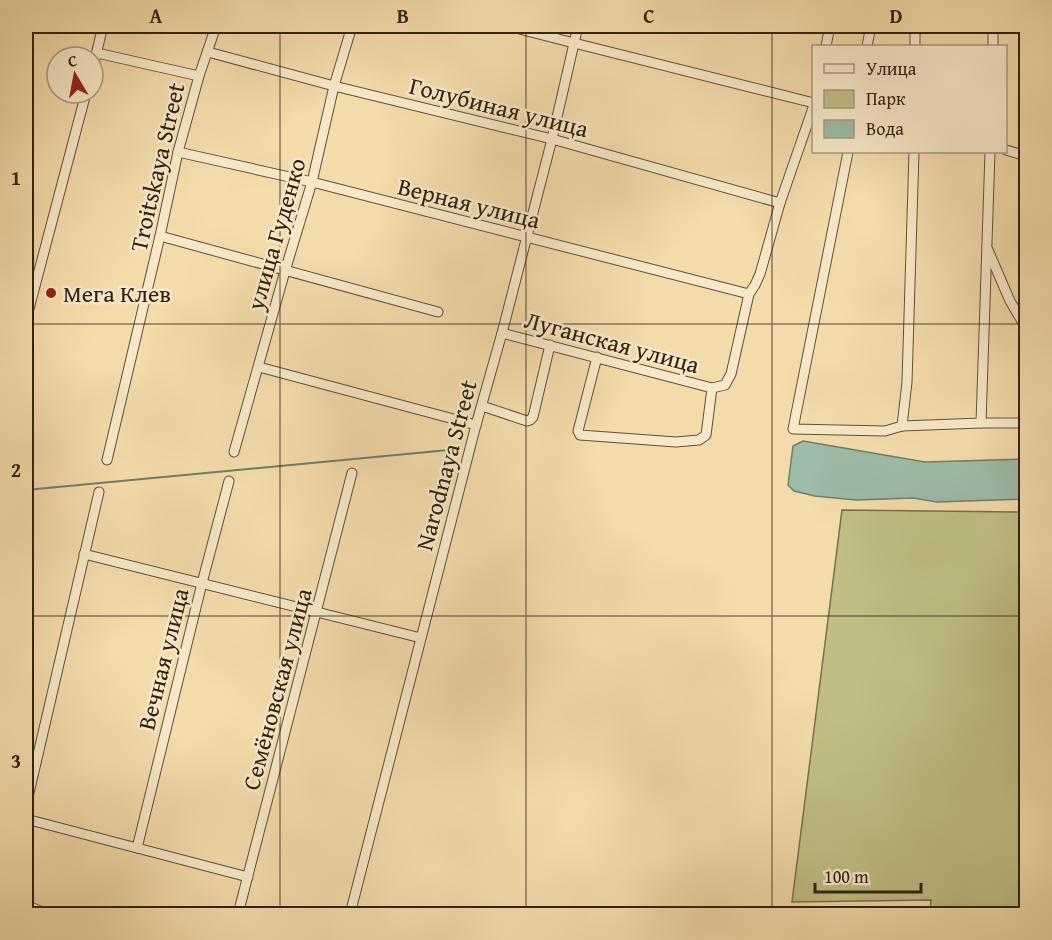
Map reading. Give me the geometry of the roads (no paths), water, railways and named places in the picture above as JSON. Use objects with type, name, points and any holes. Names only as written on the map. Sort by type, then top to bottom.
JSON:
[{"type":"street","points":[[99,45],[103,26]]},
{"type":"street","name":"Troitskaya Street","points":[[107,460],[178,152],[199,76],[216,26]]},
{"type":"street","name":"улица Гуденко","points":[[234,452],[312,182],[334,86],[352,26]]},
{"type":"street","points":[[508,26],[812,104]]},
{"type":"street","name":"Narodnaya Street","points":[[350,915],[552,139],[578,26]]},
{"type":"street","points":[[826,45],[830,26]]},
{"type":"street","points":[[867,45],[871,26]]},
{"type":"street","points":[[915,26],[915,45]]},
{"type":"street","points":[[993,26],[993,45]]},
{"type":"street","name":"Голубиная улица","points":[[208,52],[334,86],[552,139],[780,203]]},
{"type":"street","points":[[105,55],[199,76]]},
{"type":"street","points":[[26,320],[83,105]]},
{"type":"street","points":[[597,357],[578,430],[580,435],[676,442],[699,440],[706,435],[712,388],[725,386],[731,374],[749,294],[760,274],[780,203],[812,107]]},
{"type":"street","points":[[1007,151],[1026,156]]},
{"type":"street","name":"Верная улица","points":[[178,152],[312,182],[749,294]]},
{"type":"street","points":[[848,153],[793,429],[885,431],[902,426],[1026,423]]},
{"type":"street","points":[[902,426],[907,382],[914,153]]},
{"type":"street","points":[[981,423],[990,153]]},
{"type":"street","points":[[160,236],[438,312]]},
{"type":"street","points":[[987,247],[1010,301],[1026,328]]},
{"type":"street","name":"Луганская улица","points":[[502,333],[712,388]]},
{"type":"street","points":[[482,406],[527,421],[533,417],[550,345]]},
{"type":"street","points":[[259,367],[476,425]]},
{"type":"street","name":"Семёновская улица","points":[[238,915],[352,473]]},
{"type":"street","name":"Вечная улица","points":[[137,848],[229,481]]},
{"type":"street","points":[[26,806],[99,492]]},
{"type":"street","points":[[84,554],[421,638]]},
{"type":"street","points":[[26,819],[248,878]]},
{"type":"street","points":[[26,905],[46,915]]},
{"type":"water","points":[[803,441],[925,462],[1026,459],[1026,499],[937,502],[913,498],[856,500],[815,496],[794,491],[788,485],[793,446]]},
{"type":"waterway","points":[[26,490],[459,449]]},
{"type":"place","name":"Мега Клев","points":[[51,293]]}]
